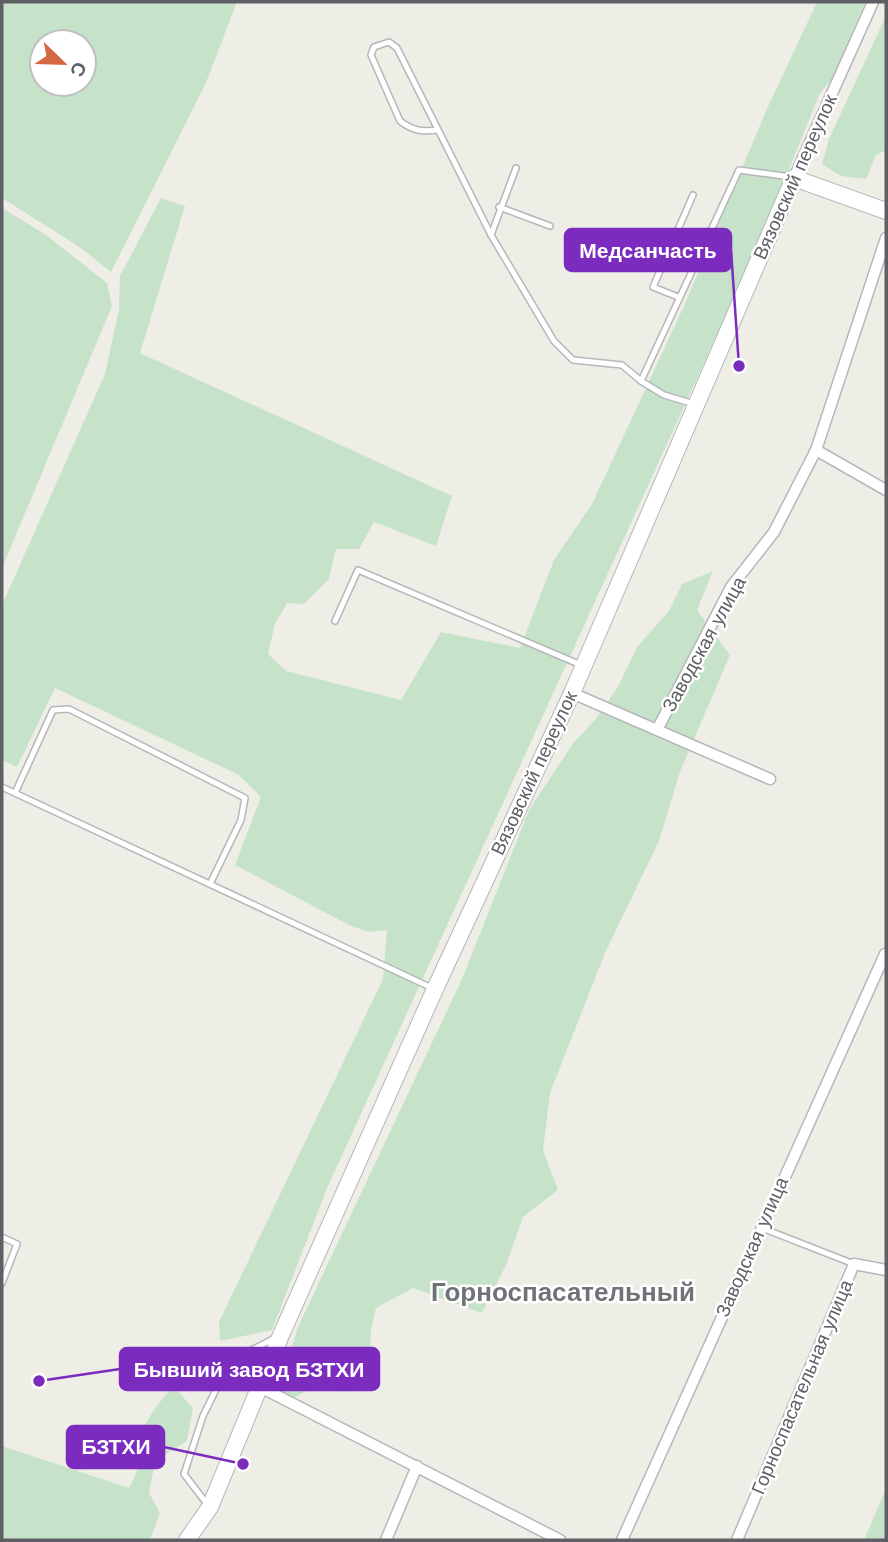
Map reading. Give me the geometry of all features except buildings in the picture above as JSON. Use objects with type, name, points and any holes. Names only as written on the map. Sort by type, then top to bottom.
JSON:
[{"type":"street","name":"Вязовский переулок","points":[[187,1540],[210,1507],[281,1335],[435,989],[572,693],[794,178],[873,2]]},
{"type":"street","points":[[794,178],[886,211]]},
{"type":"street","name":"Заводская улица","points":[[657,730],[731,587],[774,533],[816,450],[886,237]]},
{"type":"street","points":[[816,450],[886,490]]},
{"type":"street","name":"Заводская улица","points":[[572,693],[770,779]]},
{"type":"street","name":"Заводская улица","points":[[622,1540],[885,954]]},
{"type":"street","name":"Горноспасательная улица","points":[[737,1540],[854,1264],[886,1270]]},
{"type":"street","points":[[260,1387],[561,1540]]},
{"type":"street","points":[[386,1540],[417,1466]]},
{"type":"lane","points":[[438,130],[422,132],[409,128],[400,121],[370,55],[374,47],[389,43],[397,48],[491,235],[554,341],[573,360],[622,365],[664,395],[697,405]]},
{"type":"lane","points":[[491,235],[499,207],[516,168]]},
{"type":"lane","points":[[641,381],[738,170],[794,178]]},
{"type":"lane","points":[[678,297],[653,287],[693,195]]},
{"type":"lane","points":[[499,207],[550,226]]},
{"type":"lane","points":[[335,621],[358,570],[583,666]]},
{"type":"lane","points":[[15,793],[54,710],[69,709],[245,798],[242,820],[210,884]]},
{"type":"lane","points":[[2,786],[435,989]]},
{"type":"lane","points":[[761,1228],[854,1264]]},
{"type":"lane","points":[[2,1237],[18,1244],[2,1283]]},
{"type":"lane","points":[[210,1507],[184,1474],[203,1416],[230,1361],[281,1335]]},
{"type":"green space","points":[[2,2],[237,2],[205,85],[111,272],[78,246],[2,198]]},
{"type":"green space","points":[[817,2],[865,2],[834,77],[820,93],[771,214],[715,339],[328,1186],[272,1330],[220,1341],[219,1322],[383,979],[387,930],[369,932],[349,925],[235,865],[261,797],[239,775],[55,688],[17,767],[2,760],[2,605],[105,374],[119,310],[120,276],[161,198],[185,206],[140,353],[452,496],[436,546],[374,522],[359,549],[336,549],[329,579],[304,604],[287,603],[275,624],[268,654],[286,671],[401,700],[441,632],[520,648],[554,560],[592,504],[684,306],[766,111]]},
{"type":"green space","points":[[886,16],[886,150],[876,155],[866,179],[841,176],[822,164],[829,139]]},
{"type":"green space","points":[[2,208],[46,235],[107,283],[112,306],[2,568]]},
{"type":"green space","points":[[713,571],[697,610],[730,655],[680,772],[659,841],[605,953],[550,1093],[543,1150],[558,1190],[523,1217],[506,1265],[482,1313],[413,1288],[376,1308],[371,1330],[369,1380],[344,1392],[316,1385],[287,1402],[278,1392],[298,1327],[462,979],[529,810],[574,742],[595,720],[618,687],[637,647],[669,611],[682,584]]},
{"type":"green space","points":[[173,1386],[193,1408],[187,1441],[155,1461],[149,1493],[160,1513],[150,1540],[2,1540],[2,1446],[129,1488],[137,1468],[145,1425]]},
{"type":"green space","points":[[886,1489],[886,1540],[864,1540]]},
{"type":"place","name":"Медсанчасть","points":[[739,366]]},
{"type":"place","name":"Бывший завод БЗТХИ","points":[[39,1381]]},
{"type":"place","name":"БЗТХИ","points":[[243,1464]]},
{"type":"district","name":"Горноспасательный","points":[[563,1292]]}]
